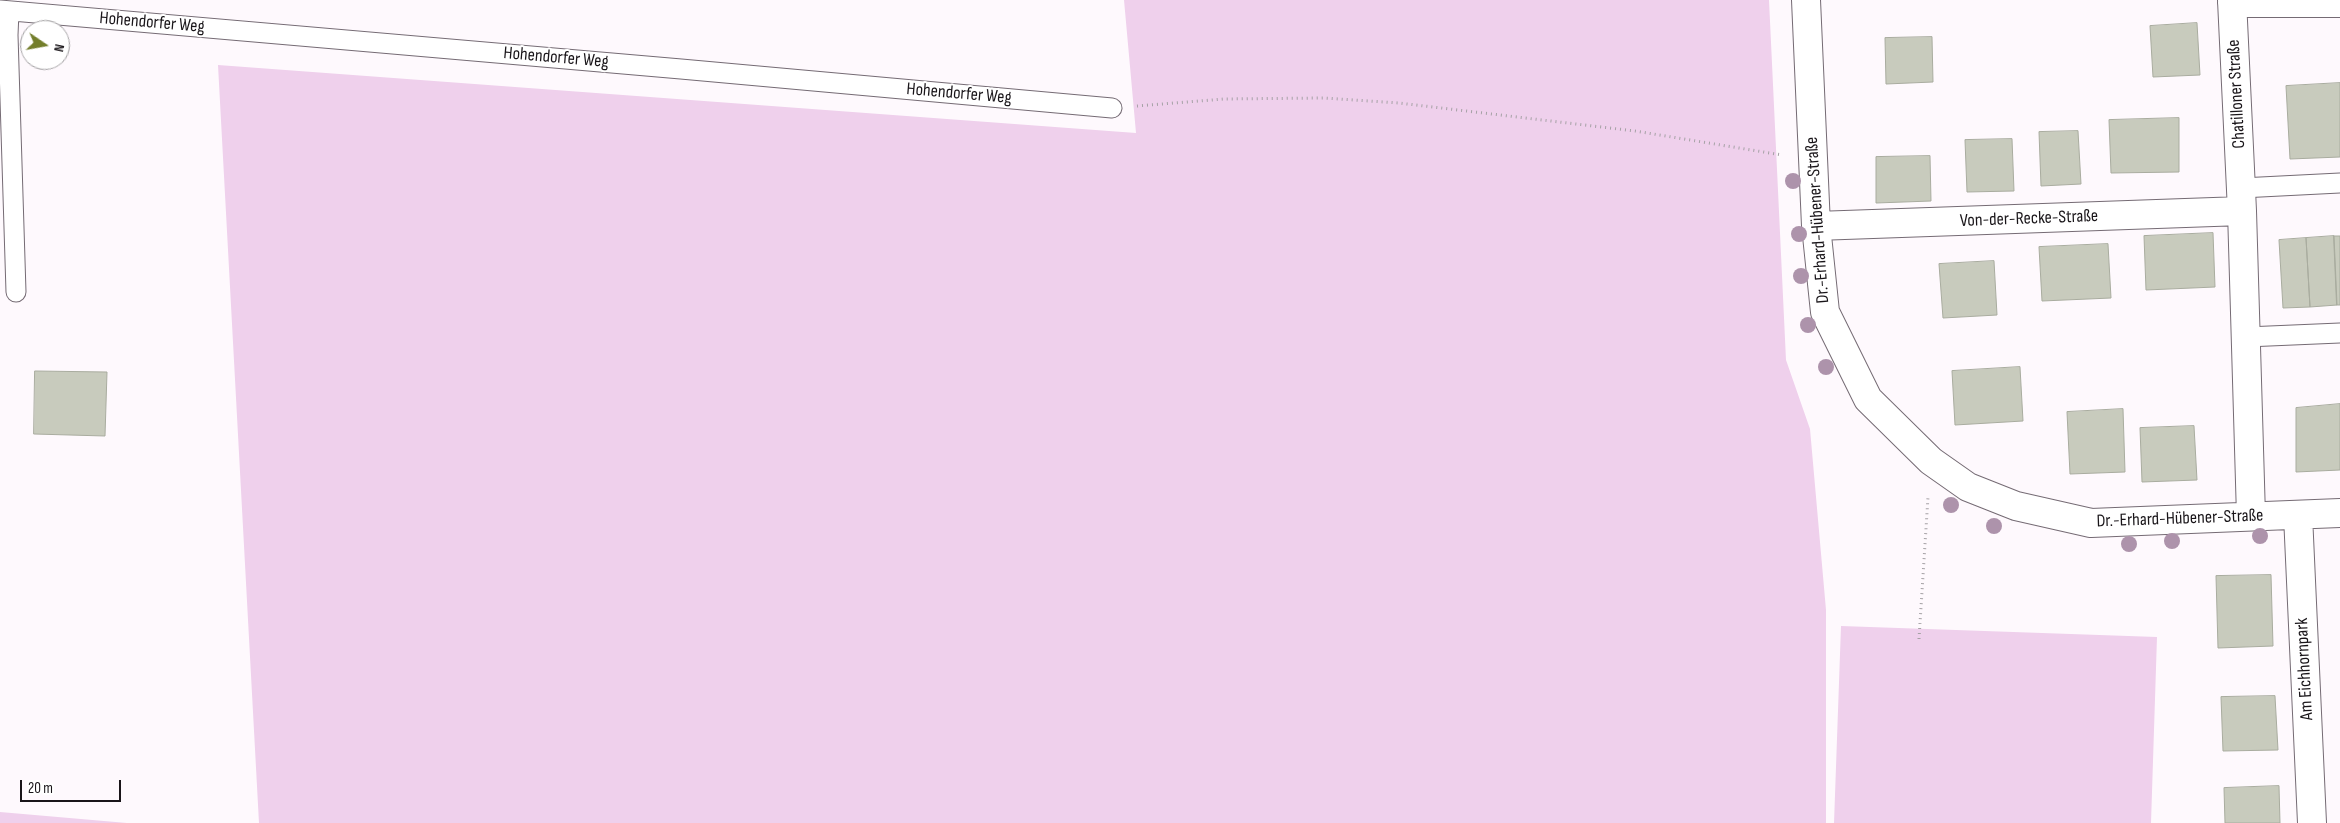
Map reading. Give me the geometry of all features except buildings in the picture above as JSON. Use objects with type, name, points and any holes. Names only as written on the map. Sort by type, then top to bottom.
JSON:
[{"type":"street","name":"Dr.-Erhard-Hübener-Straße","points":[[1806,0],[1816,226],[1825,312],[1868,399],[1931,461],[1968,487],[2016,506],[2091,523],[2340,513]]},
{"type":"street","points":[[2232,1],[2340,3]]},
{"type":"street","name":"Chatilloner Straße","points":[[2232,1],[2242,199],[2251,516]]},
{"type":"street","name":"Von-der-Recke-Straße","points":[[1816,226],[2242,199]]},
{"type":"street","name":"Am Eichhornpark","points":[[2298,515],[2312,823]]},
{"type":"lane","points":[[4,11],[8,35],[16,292]]},
{"type":"lane","name":"Hohendorfer Weg","points":[[4,11],[1112,108]]},
{"type":"lane","points":[[2242,199],[2340,183]]},
{"type":"lane","points":[[2246,337],[2340,333]]},
{"type":"path","points":[[1112,108],[1224,99],[1334,99],[1399,103],[1626,129],[1812,160]]},
{"type":"path","points":[[1919,639],[1931,461]]},
{"type":"shaded area","points":[[1124,0],[1769,0],[1786,360],[1810,429],[1826,610],[1826,823],[259,823],[218,65],[1136,133]]},
{"type":"shaded area","points":[[1841,626],[2157,637],[2151,823],[1834,823]]},
{"type":"shaded area","points":[[0,812],[127,823],[0,823]]}]
